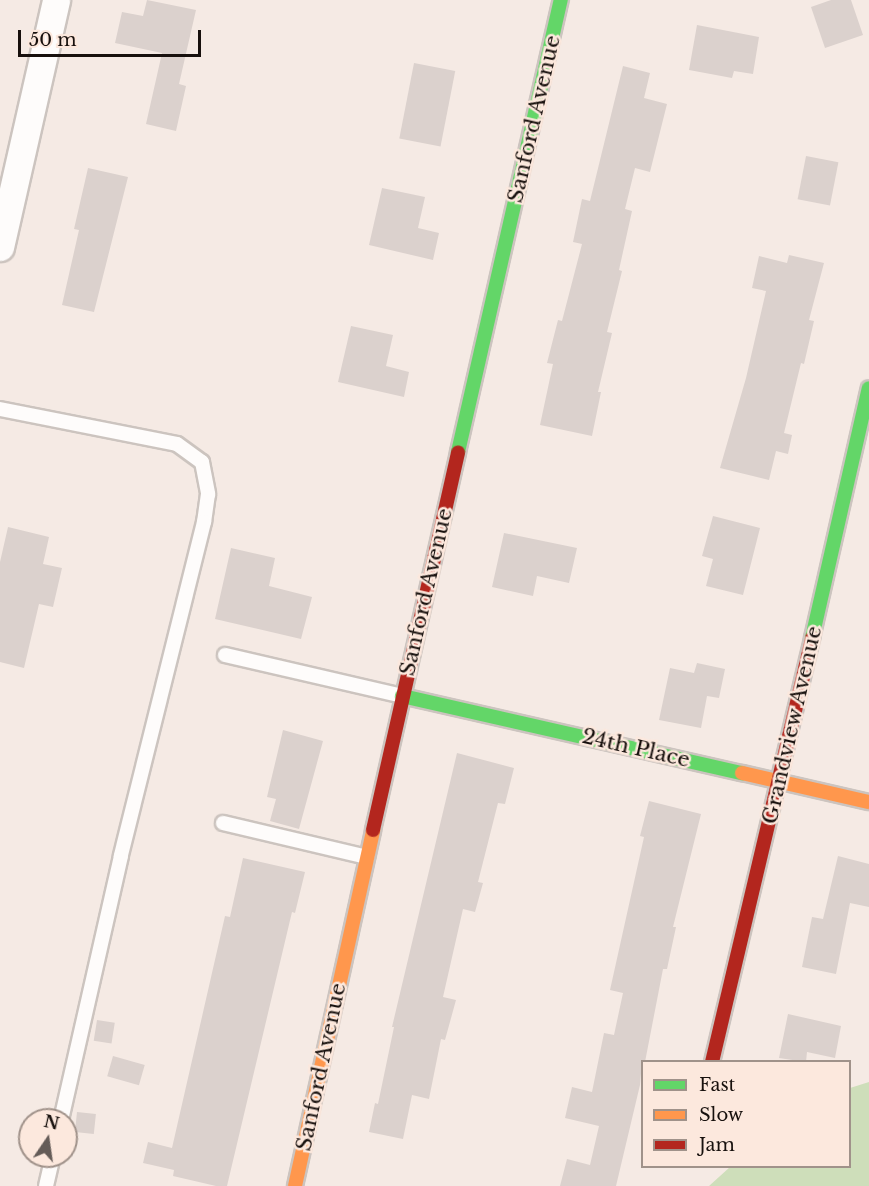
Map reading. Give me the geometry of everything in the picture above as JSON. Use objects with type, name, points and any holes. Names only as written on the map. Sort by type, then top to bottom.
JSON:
[{"type":"main road","name":"Sanford Avenue","points":[[295,1186],[402,696],[561,0]]},
{"type":"main road","name":"Grandview Avenue","points":[[712,1060],[780,781],[869,388]]},
{"type":"main road","name":"24th Place","points":[[402,696],[869,802]]},
{"type":"street","points":[[0,247],[56,0]]},
{"type":"lane","points":[[0,409],[177,444],[201,462],[208,494],[204,522],[121,856],[64,1108]]},
{"type":"lane","points":[[225,655],[402,696]]},
{"type":"lane","points":[[222,823],[367,857]]},
{"type":"lane","points":[[46,1186],[50,1168]]},
{"type":"green space","points":[[869,1082],[869,1186],[709,1186],[729,1168],[851,1168],[851,1088]]},
{"type":"building","points":[[147,0],[196,10],[179,84],[186,86],[176,131],[146,124],[162,53],[115,43],[122,12],[143,16]]},
{"type":"building","points":[[831,0],[851,0],[863,35],[825,48],[811,7]]},
{"type":"building","points":[[697,25],[759,37],[753,74],[734,71],[732,78],[689,70]]},
{"type":"building","points":[[414,63],[455,71],[441,147],[399,139]]},
{"type":"building","points":[[623,66],[650,73],[644,98],[667,104],[650,172],[635,168],[625,209],[632,211],[619,270],[622,271],[607,332],[612,333],[598,392],[601,392],[592,436],[540,425],[553,364],[547,363],[558,320],[562,321],[582,244],[573,242],[582,199],[590,201]]},
{"type":"building","points":[[806,156],[838,162],[830,205],[798,199]]},
{"type":"building","points":[[88,168],[128,177],[94,312],[62,305],[79,230],[74,229]]},
{"type":"building","points":[[382,188],[425,197],[418,228],[439,233],[433,260],[369,245]]},
{"type":"building","points":[[789,255],[824,263],[809,320],[814,321],[804,364],[801,363],[784,433],[792,435],[788,454],[776,451],[769,480],[720,468],[746,378],[766,291],[752,288],[759,256],[787,263]]},
{"type":"building","points":[[351,326],[393,335],[386,366],[409,372],[404,397],[338,382]]},
{"type":"building","points":[[713,516],[760,528],[743,595],[706,586],[713,559],[702,556]]},
{"type":"building","points":[[8,527],[49,537],[43,564],[62,568],[53,607],[39,604],[24,668],[0,662],[0,562]]},
{"type":"building","points":[[504,533],[577,548],[569,583],[537,576],[533,596],[492,587]]},
{"type":"building","points":[[231,548],[275,558],[269,586],[312,597],[301,639],[215,619]]},
{"type":"building","points":[[697,663],[725,669],[719,698],[707,696],[701,728],[659,720],[670,668],[694,673]]},
{"type":"building","points":[[283,730],[323,741],[299,829],[270,821],[276,799],[267,797]]},
{"type":"building","points":[[457,753],[514,768],[505,804],[498,803],[478,882],[483,883],[475,912],[463,909],[443,997],[456,1000],[445,1040],[441,1039],[429,1099],[412,1095],[403,1139],[369,1132],[375,1103],[378,1104],[394,1027],[392,1027]]},
{"type":"building","points":[[649,801],[701,814],[673,927],[676,927],[667,969],[663,969],[645,1060],[641,1060],[640,1085],[616,1186],[560,1186],[567,1159],[590,1165],[599,1126],[565,1118],[572,1087],[592,1092],[604,1033],[614,1035],[623,993],[610,990],[644,837],[640,836]]},
{"type":"building","points":[[838,856],[869,864],[869,907],[850,903],[836,974],[802,967],[812,917],[823,919]]},
{"type":"building","points":[[243,858],[305,872],[295,913],[292,912],[227,1186],[216,1186],[173,1176],[174,1170],[143,1163],[148,1142],[172,1148],[225,916],[230,917]]},
{"type":"building","points":[[788,1014],[841,1026],[835,1058],[807,1052],[806,1060],[779,1058]]},
{"type":"building","points":[[97,1020],[115,1023],[111,1044],[94,1041]]},
{"type":"building","points":[[113,1056],[145,1065],[139,1085],[107,1076]]},
{"type":"building","points":[[78,1112],[96,1114],[94,1134],[78,1132]]},
{"type":"traffic: fast","points":[[458,452],[561,0]]},
{"type":"traffic: fast","points":[[812,638],[869,388]]},
{"type":"traffic: fast","points":[[402,696],[742,773]]},
{"type":"traffic: slow","points":[[742,773],[869,802]]},
{"type":"traffic: slow","points":[[295,1186],[373,830]]},
{"type":"traffic: jam","points":[[373,830],[458,452]]},
{"type":"traffic: jam","points":[[712,1060],[812,638]]}]
